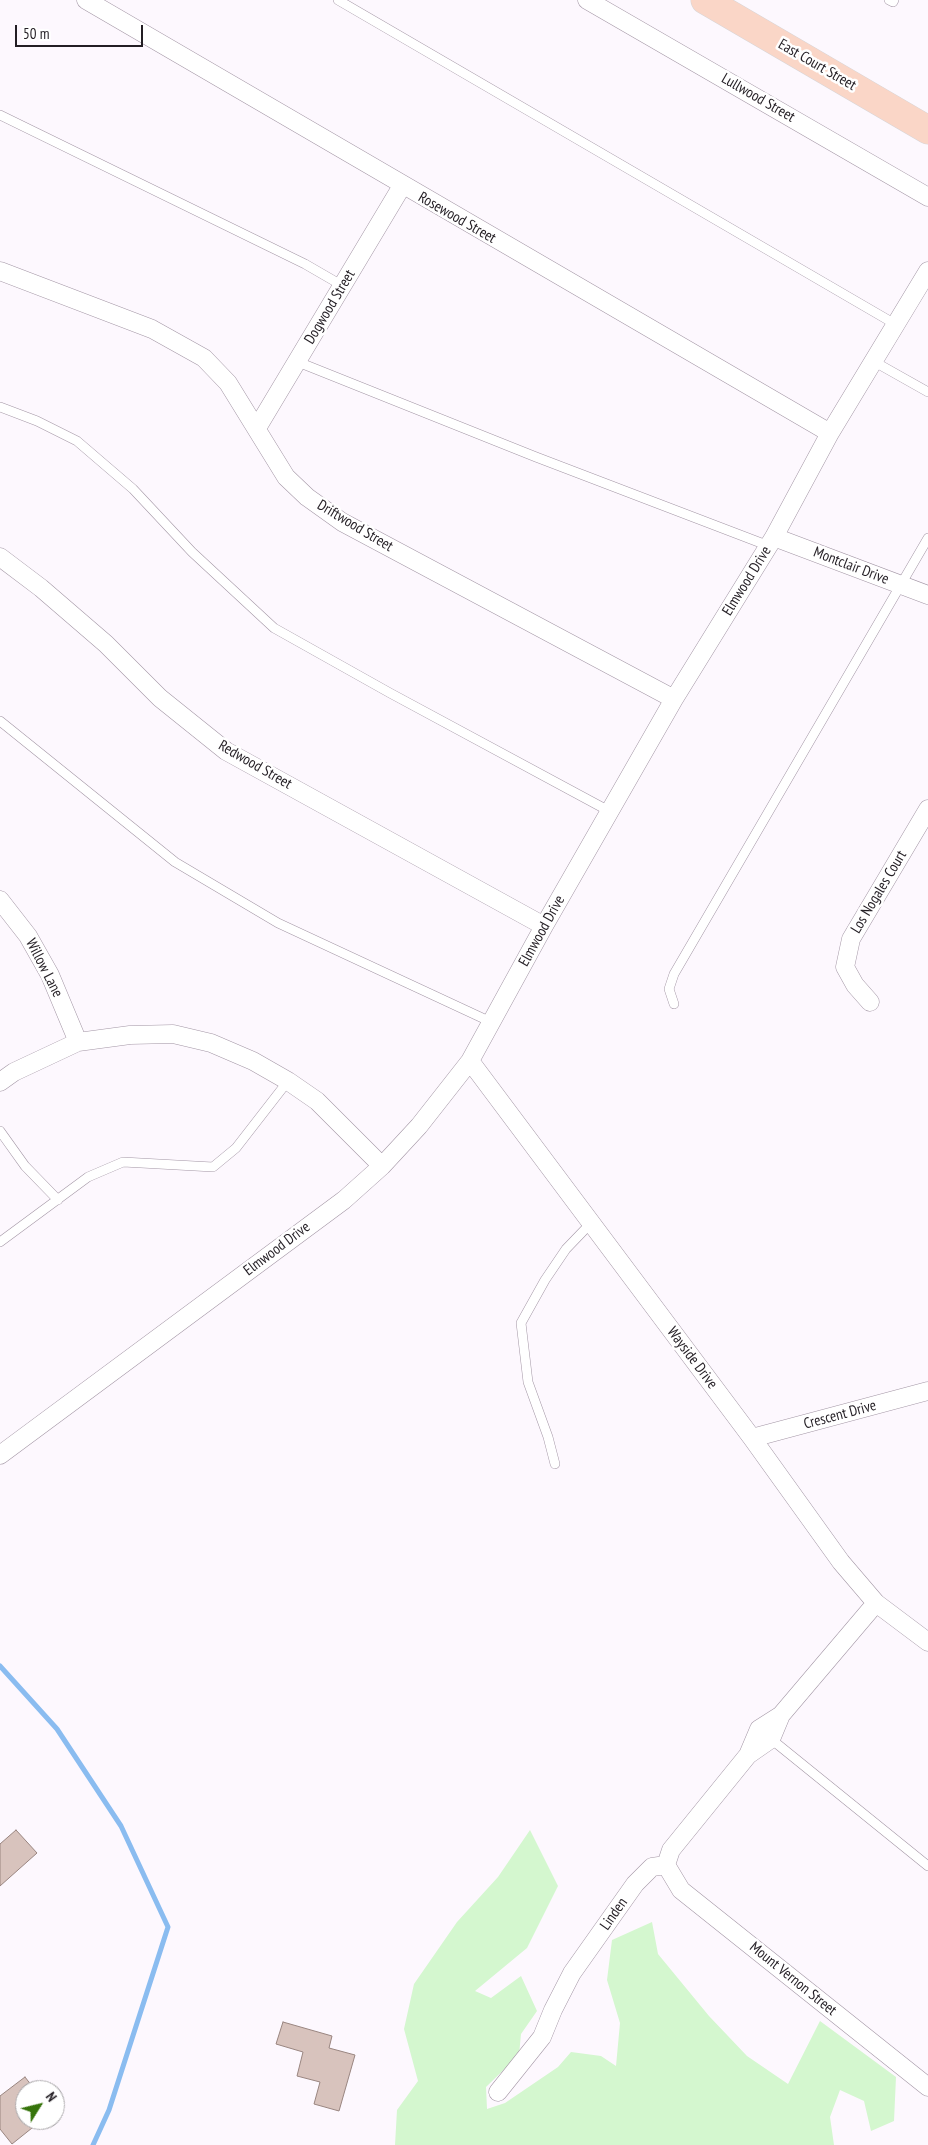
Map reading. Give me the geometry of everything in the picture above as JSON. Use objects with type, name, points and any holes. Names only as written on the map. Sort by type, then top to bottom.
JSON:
[{"type":"main road","name":"East Court Street","points":[[705,0],[928,130]]},
{"type":"street","name":"Rosewood Street","points":[[86,0],[402,186],[830,433]]},
{"type":"street","name":"Lullwood Street","points":[[587,0],[928,197]]},
{"type":"street","name":"Dogwood Street","points":[[257,428],[402,186]]},
{"type":"street","name":"Driftwood Street","points":[[0,271],[152,329],[204,358],[228,383],[286,476],[307,497],[342,522],[674,699]]},
{"type":"street","name":"Elmwood Drive","points":[[0,1455],[344,1200],[382,1166],[419,1126],[470,1061],[609,811],[674,699],[771,541],[830,433],[928,271]]},
{"type":"street","name":"Montclair Drive","points":[[771,541],[928,595]]},
{"type":"street","name":"Redwood Street","points":[[0,557],[42,588],[106,644],[160,698],[226,751],[544,926]]},
{"type":"street","name":"Los Nogales Court","points":[[870,1002],[855,985],[845,967],[851,939],[928,809]]},
{"type":"street","name":"Willow Lane","points":[[0,900],[28,936],[50,975],[78,1042]]},
{"type":"street","points":[[0,1082],[14,1072],[78,1042],[130,1035],[173,1034],[211,1043],[253,1061],[288,1081],[317,1100],[382,1166]]},
{"type":"street","name":"Wayside Drive","points":[[470,1061],[752,1438],[841,1562],[876,1603],[928,1642]]},
{"type":"street","name":"Crescent Drive","points":[[752,1438],[928,1392]]},
{"type":"street","points":[[666,1865],[671,1850],[748,1755],[759,1729],[781,1715],[876,1603]]},
{"type":"street","points":[[748,1755],[771,1739],[781,1715]]},
{"type":"street","name":"Mount Vernon Street","points":[[666,1865],[681,1890],[928,2087]]},
{"type":"street","name":"Linden","points":[[498,2092],[542,2037],[572,1973],[635,1884],[652,1867],[666,1865]]},
{"type":"lane","points":[[338,0],[895,324]]},
{"type":"lane","points":[[889,0],[893,2],[894,0]]},
{"type":"lane","points":[[0,115],[305,264],[343,286]]},
{"type":"lane","points":[[873,361],[928,392]]},
{"type":"lane","points":[[298,362],[536,457],[771,541]]},
{"type":"lane","points":[[0,407],[37,421],[78,441],[133,488],[192,552],[274,628],[390,694],[609,811]]},
{"type":"lane","points":[[674,1004],[669,989],[674,974],[928,538]]},
{"type":"lane","points":[[0,721],[175,862],[278,923],[491,1022]]},
{"type":"lane","points":[[0,1242],[88,1177],[123,1162],[213,1167],[236,1148],[288,1081]]},
{"type":"lane","points":[[0,1131],[25,1166],[58,1200]]},
{"type":"lane","points":[[555,1464],[548,1436],[528,1382],[521,1323],[545,1280],[566,1249],[591,1223]]},
{"type":"lane","points":[[771,1739],[928,1866]]},
{"type":"green space","points":[[530,1830],[558,1886],[527,1948],[475,1991],[491,1998],[521,1976],[537,2011],[521,2034],[519,2055],[486,2087],[487,2109],[505,2103],[558,2067],[571,2052],[601,2056],[616,2066],[620,2023],[607,1980],[612,1940],[652,1922],[658,1954],[709,2016],[747,2056],[788,2084],[820,2021],[896,2077],[894,2121],[871,2131],[864,2101],[840,2090],[830,2117],[834,2145],[395,2145],[397,2110],[418,2081],[404,2029],[414,1984],[457,1922],[498,1877]]},
{"type":"building","points":[[16,1830],[37,1853],[0,1886],[0,1844]]},
{"type":"building","points":[[283,2022],[332,2036],[329,2048],[355,2055],[339,2111],[314,2104],[320,2082],[297,2076],[303,2052],[276,2044]]},
{"type":"building","points":[[15,2085],[15,2130],[30,2130],[12,2144],[0,2129],[0,2096]]},
{"type":"waterway","points":[[0,1666],[57,1729],[121,1826],[168,1927],[109,2110],[93,2145]]}]
